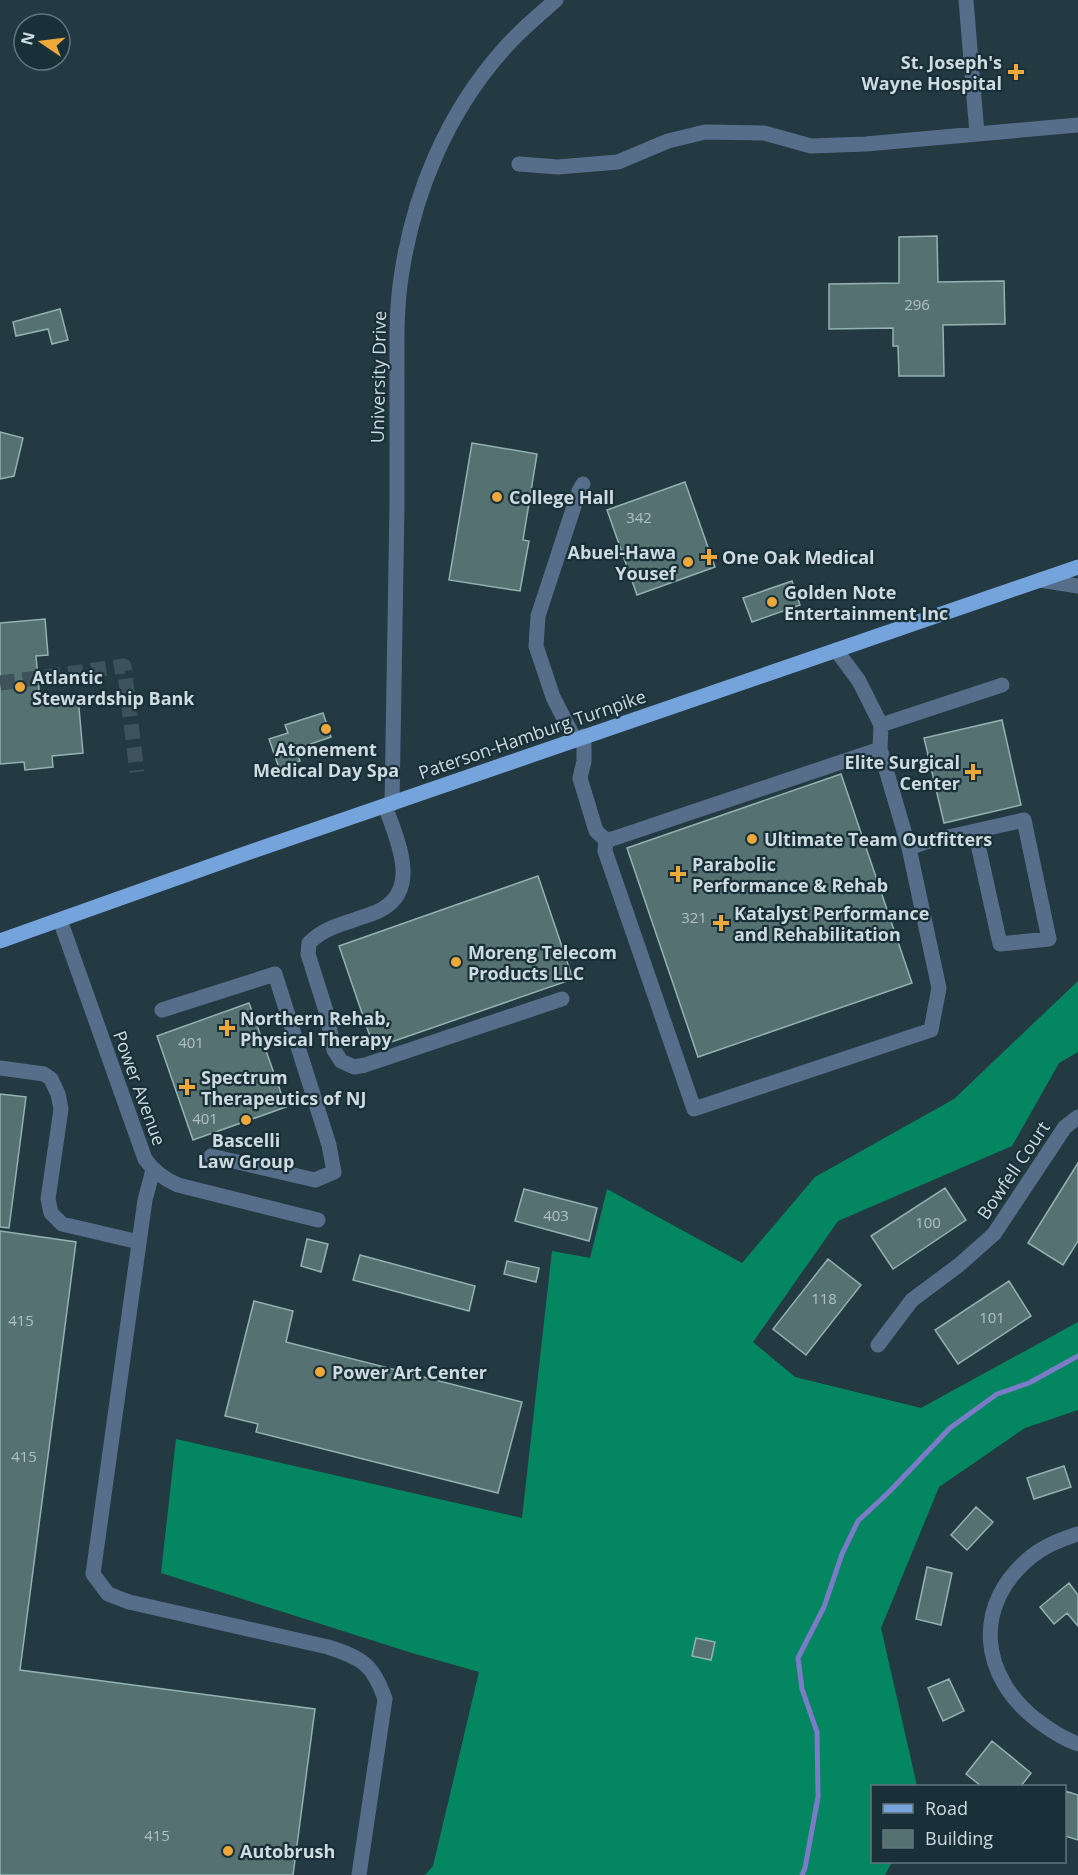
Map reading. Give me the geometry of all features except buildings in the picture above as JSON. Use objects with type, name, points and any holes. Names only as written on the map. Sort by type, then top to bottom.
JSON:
[{"type":"main road","name":"Paterson-Hamburg Turnpike","points":[[0,941],[1078,567]]},
{"type":"street","name":"University Drive","points":[[556,0],[504,49],[477,82],[455,116],[437,152],[421,194],[409,236],[401,279],[397,323],[396,559],[389,805],[400,850],[404,882],[397,898],[384,909],[320,932],[309,943],[308,954],[326,1011],[334,1050],[341,1061],[354,1067],[562,999]]},
{"type":"street","points":[[966,0],[977,134]]},
{"type":"street","points":[[519,164],[558,167],[618,162],[668,141],[705,132],[764,133],[811,146],[866,144],[1078,125]]},
{"type":"street","points":[[583,484],[579,490],[537,616],[536,646],[553,697],[580,738],[584,761],[580,778],[596,831],[606,840]]},
{"type":"street","points":[[1040,580],[1078,586]]},
{"type":"street","points":[[606,840],[605,851],[694,1109],[931,1030],[939,988],[909,848],[880,749],[881,725],[859,681],[836,650]]},
{"type":"street","points":[[881,725],[1002,686]]},
{"type":"street","points":[[606,840],[880,749]]},
{"type":"street","points":[[909,848],[975,831],[1024,820],[1049,939],[1000,944],[975,831]]},
{"type":"street","name":"Power Avenue","points":[[60,920],[145,1159],[153,1170],[164,1179],[178,1185],[318,1220]]},
{"type":"street","points":[[162,1010],[275,974],[330,1144],[334,1172],[315,1180],[211,1156]]},
{"type":"street","points":[[0,1068],[45,1074],[51,1079],[58,1094],[61,1109],[48,1199],[51,1213],[62,1224],[139,1242]]},
{"type":"street","name":"Bowfell Court","points":[[878,1345],[912,1300],[959,1265],[994,1234],[1065,1127],[1078,1117]]},
{"type":"street","points":[[153,1170],[145,1200],[93,1574],[108,1594],[129,1602],[328,1647],[352,1654],[366,1665],[379,1683],[385,1699],[359,1875]]},
{"type":"street","points":[[1078,1534],[1054,1542],[1034,1554],[1016,1570],[1000,1594],[993,1614],[991,1636],[995,1665],[1013,1697],[1048,1728],[1078,1744]]},
{"type":"green space","points":[[1078,981],[1078,1052],[1059,1063],[1012,1146],[838,1221],[753,1342],[795,1377],[921,1408],[1078,1322],[1078,1410],[1025,1428],[939,1487],[881,1628],[917,1785],[871,1785],[871,1863],[891,1863],[885,1875],[425,1875],[433,1866],[479,1672],[161,1573],[176,1439],[522,1518],[552,1251],[590,1258],[607,1189],[742,1263],[815,1177],[954,1099]]},
{"type":"waterway","points":[[802,1875],[818,1797],[817,1732],[802,1689],[798,1658],[824,1607],[842,1554],[858,1521],[950,1428],[997,1394],[1029,1383],[1078,1356]]},
{"type":"tunnel","points":[[0,683],[124,666],[137,772]]},
{"type":"place","name":"St. Joseph's Wayne Hospital","points":[[1016,72]]},
{"type":"place","name":"College Hall","points":[[497,497]]},
{"type":"place","name":"One Oak Medical","points":[[709,557]]},
{"type":"place","name":"Abuel-Hawa Yousef","points":[[688,562]]},
{"type":"place","name":"Golden Note Entertainment Inc","points":[[772,602]]},
{"type":"place","name":"Atlantic Stewardship Bank","points":[[20,687]]},
{"type":"place","name":"Atonement Medical Day Spa","points":[[326,729]]},
{"type":"place","name":"Elite Surgical Center","points":[[973,772]]},
{"type":"place","name":"Ultimate Team Outfitters","points":[[752,839]]},
{"type":"place","name":"Parabolic Performance & Rehab","points":[[678,874]]},
{"type":"place","name":"Katalyst Performance and Rehabilitation","points":[[721,923]]},
{"type":"place","name":"Moreng Telecom Products LLC","points":[[456,962]]},
{"type":"place","name":"Northern Rehab, Physical Therapy","points":[[227,1028]]},
{"type":"place","name":"Spectrum Therapeutics of NJ","points":[[187,1087]]},
{"type":"place","name":"Bascelli Law Group","points":[[246,1120]]},
{"type":"place","name":"Power Art Center","points":[[320,1372]]},
{"type":"place","name":"Autobrush","points":[[228,1851]]}]
